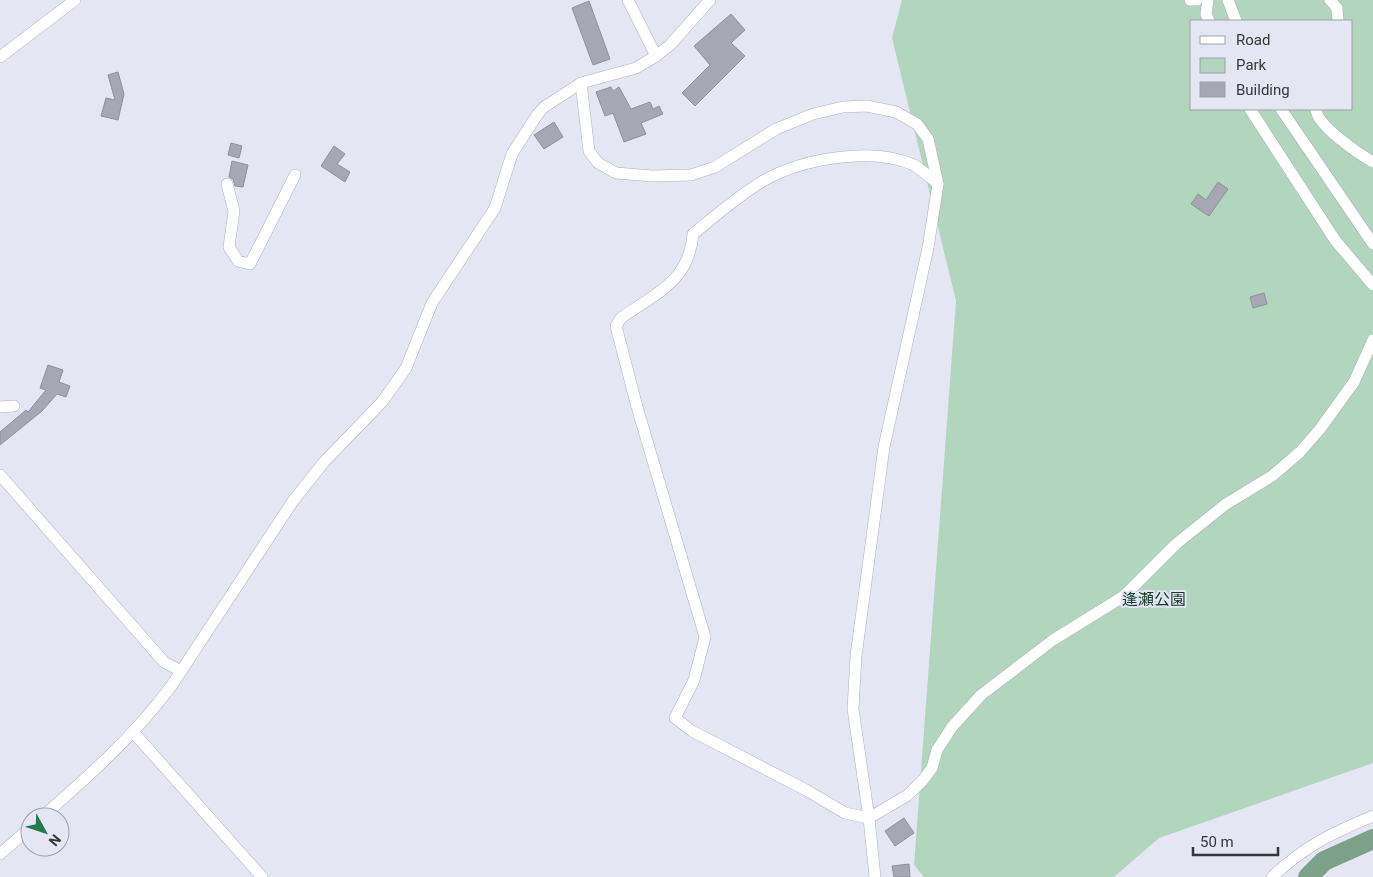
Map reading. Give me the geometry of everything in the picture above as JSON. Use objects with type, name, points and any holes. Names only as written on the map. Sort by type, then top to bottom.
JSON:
[{"type":"street","points":[[0,57],[75,0]]},
{"type":"street","points":[[628,0],[656,56]]},
{"type":"street","points":[[53,807],[134,733],[161,700],[293,501],[324,462],[382,402],[397,381],[406,368],[432,303],[495,208],[512,154],[544,107],[581,82],[636,68],[656,56],[674,40],[710,0]]},
{"type":"street","points":[[1190,0],[1197,0]]},
{"type":"street","points":[[1208,0],[1206,14],[1209,20]]},
{"type":"street","points":[[1228,0],[1236,20]]},
{"type":"street","points":[[1330,0],[1337,8],[1338,20]]},
{"type":"street","points":[[581,82],[589,151],[598,163],[616,173],[652,176],[691,175],[715,167],[776,129],[813,114],[843,107],[867,106],[896,112],[917,124],[928,139],[938,184],[928,248],[884,447],[856,656],[853,709],[869,818],[875,877]]},
{"type":"street","points":[[1251,110],[1335,240],[1373,285]]},
{"type":"street","points":[[1283,110],[1373,244]]},
{"type":"street","points":[[1316,110],[1320,118],[1350,148],[1373,162]]},
{"type":"street","points":[[938,184],[914,166],[875,156],[824,160],[798,167],[763,181],[693,234],[692,250],[682,273],[670,285],[621,318],[616,326],[637,407],[705,637],[694,680],[675,718],[692,732],[806,790],[845,813],[869,818],[908,795],[932,768],[937,750],[952,727],[981,695],[1053,640],[1124,596],[1176,544],[1226,504],[1272,476],[1300,452],[1320,429],[1354,382],[1373,340]]},
{"type":"street","points":[[227,184],[234,211],[229,248],[238,261],[250,264],[295,175]]},
{"type":"street","points":[[0,407],[14,406]]},
{"type":"street","points":[[0,475],[164,662],[181,671]]},
{"type":"street","points":[[134,733],[262,877]]},
{"type":"street","points":[[1272,877],[1294,856],[1333,833],[1373,816]]},
{"type":"street","points":[[0,854],[20,837]]},
{"type":"green space","name":"逢瀬公園","points":[[902,0],[1373,0],[1373,763],[1159,838],[1114,877],[924,877],[914,865],[956,301],[892,38]]},
{"type":"building","points":[[589,1],[610,59],[593,65],[572,8]]},
{"type":"building","points":[[731,14],[745,30],[731,43],[745,56],[695,106],[682,93],[710,65],[694,46]]},
{"type":"building","points":[[118,72],[124,94],[118,120],[101,116],[106,98],[115,100],[108,75]]},
{"type":"building","points":[[611,87],[613,91],[619,87],[631,109],[650,102],[653,109],[659,106],[663,114],[641,123],[646,134],[624,142],[613,113],[605,116],[596,92]]},
{"type":"building","points":[[554,122],[563,137],[544,149],[534,135]]},
{"type":"building","points":[[231,143],[242,146],[239,158],[228,155]]},
{"type":"building","points":[[334,146],[345,154],[337,164],[350,172],[345,182],[321,166]]},
{"type":"building","points":[[232,161],[248,165],[243,187],[235,186],[233,179],[229,177]]},
{"type":"building","points":[[1218,182],[1228,189],[1209,216],[1191,204],[1198,194],[1206,200]]},
{"type":"building","points":[[1264,293],[1267,304],[1253,308],[1250,297]]},
{"type":"building","points":[[48,365],[63,370],[59,382],[70,386],[66,397],[57,394],[42,411],[0,445],[0,432],[26,410],[28,412],[46,390],[40,388]]},
{"type":"building","points":[[904,818],[914,833],[895,846],[885,831]]},
{"type":"building","points":[[909,864],[910,877],[894,877],[892,866]]},
{"type":"waterway","points":[[1308,877],[1324,861],[1373,839]]}]
